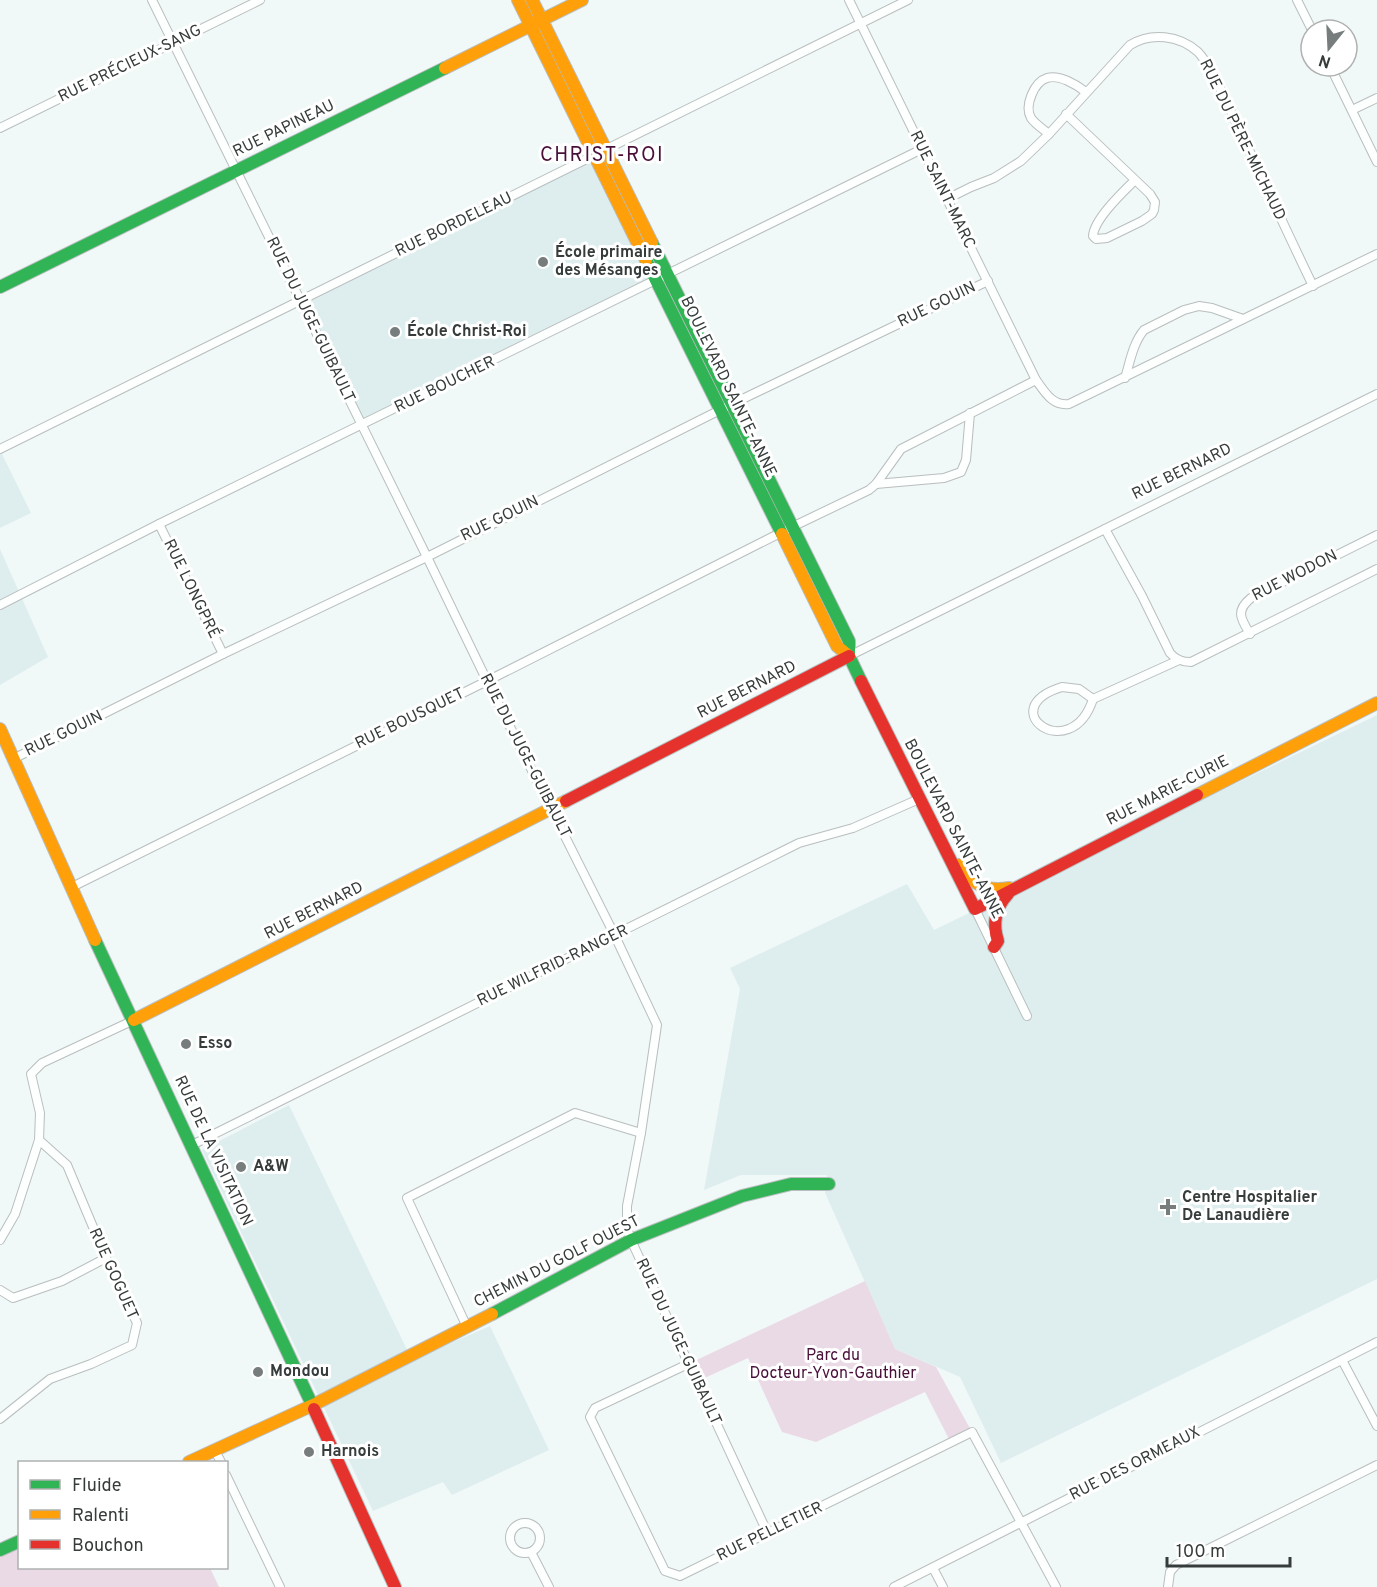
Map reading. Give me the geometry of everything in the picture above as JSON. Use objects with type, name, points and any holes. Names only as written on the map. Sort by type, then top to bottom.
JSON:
[{"type":"street","name":"RUE DU JUGE-GUIBAULT","points":[[152,0],[657,1025],[641,1133],[627,1206],[627,1228],[630,1240],[768,1534]]},
{"type":"street","name":"RUE PRÉCIEUX-SANG","points":[[0,128],[260,0]]},
{"type":"street","name":"BOULEVARD SAINTE-ANNE","points":[[518,0],[536,23],[606,149],[732,404],[786,530]]},
{"type":"street","name":"BOULEVARD SAINTE-ANNE","points":[[532,0],[536,23],[594,155],[720,410],[849,641],[849,656],[1027,1016]]},
{"type":"street","name":"RUE PAPINEAU","points":[[0,287],[582,0]]},
{"type":"street","name":"RUE SAINT-MARC","points":[[849,0],[1036,380]]},
{"type":"street","name":"RUE BORDELEAU","points":[[0,449],[908,0]]},
{"type":"street","points":[[1297,0],[1306,18]]},
{"type":"street","name":"RUE DU PÈRE-MICHAUD","points":[[947,199],[994,178],[1021,161],[1130,45],[1140,39],[1165,37],[1180,41],[1203,57],[1222,92],[1313,286]]},
{"type":"street","points":[[1048,134],[1031,117],[1030,113],[1030,95],[1038,85],[1046,78],[1055,78],[1072,82],[1086,92]]},
{"type":"street","points":[[1336,78],[1377,162]]},
{"type":"street","points":[[1352,110],[1377,98]]},
{"type":"street","points":[[1066,114],[1150,194],[1155,202],[1152,214],[1138,224],[1107,238],[1096,239],[1093,236],[1098,222],[1135,180]]},
{"type":"street","name":"RUE BOUCHER","points":[[0,605],[159,524],[922,149]]},
{"type":"street","points":[[1036,380],[1051,399],[1061,405],[1069,404],[1377,254]]},
{"type":"street","name":"RUE GOUIN","points":[[13,759],[732,404],[987,281]]},
{"type":"street","points":[[1125,378],[1140,335],[1185,309],[1203,306],[1243,319]]},
{"type":"street","name":"RUE BOUSQUET","points":[[72,887],[869,490],[902,449],[1036,380]]},
{"type":"street","name":"RUE BERNARD","points":[[134,1020],[849,656],[1377,394]]},
{"type":"street","name":"RUE BOUSQUET","points":[[876,484],[944,478],[961,472],[966,460],[970,413]]},
{"type":"street","name":"RUE LONGPRÉ","points":[[159,524],[223,654]]},
{"type":"street","points":[[1105,529],[1170,653],[1179,660]]},
{"type":"street","name":"RUE WODON","points":[[1250,634],[1240,618],[1241,610],[1246,602],[1377,535]]},
{"type":"street","name":"RUE WODON","points":[[1093,699],[1179,660],[1191,662],[1377,569]]},
{"type":"street","points":[[1062,687],[1079,689],[1093,699],[1089,710],[1081,719],[1071,728],[1062,731],[1048,730],[1037,723],[1033,714],[1035,704],[1040,698],[1062,687]]},
{"type":"street","name":"RUE MARIE-CURIE","points":[[975,909],[1377,703]]},
{"type":"street","name":"RUE DE LA VISITATION","points":[[0,729],[312,1406],[341,1464],[395,1587]]},
{"type":"street","name":"RUE WILFRID-RANGER","points":[[192,1145],[799,843],[853,828],[919,799]]},
{"type":"street","points":[[946,851],[967,877],[980,887],[996,890],[1019,885]]},
{"type":"street","points":[[994,947],[998,941],[993,930],[997,910],[1003,898],[1019,885]]},
{"type":"street","points":[[0,1240],[15,1214],[39,1140],[40,1113],[32,1074],[42,1063],[134,1020]]},
{"type":"street","points":[[467,1327],[406,1198],[575,1113],[641,1133]]},
{"type":"street","name":"RUE GOGUET","points":[[0,1419],[50,1379],[91,1364],[132,1345],[137,1323],[105,1258],[67,1165],[39,1140]]},
{"type":"street","name":"CHEMIN DU GOLF OUEST","points":[[191,1461],[312,1406],[630,1240],[742,1196],[766,1189],[791,1184],[830,1184]]},
{"type":"street","points":[[0,1290],[13,1298],[62,1281],[105,1258]]},
{"type":"street","name":"RUE DES ORMEAUX","points":[[894,1587],[1377,1342]]},
{"type":"street","points":[[1342,1360],[1377,1426]]},
{"type":"street","name":"RUE PELLETIER","points":[[688,1364],[595,1408],[590,1417],[665,1570],[680,1576],[972,1432],[1056,1587]]},
{"type":"street","points":[[215,1451],[220,1461]]},
{"type":"street","points":[[1167,1587],[1170,1572],[1176,1565],[1377,1465]]},
{"type":"street","points":[[228,1479],[280,1587]]},
{"type":"street","points":[[0,1550],[18,1542]]},
{"type":"street","points":[[531,1552],[549,1587]]},
{"type":"street","points":[[933,1568],[943,1587]]},
{"type":"shaded area","points":[[594,155],[656,280],[362,426],[301,301]]},
{"type":"shaded area","points":[[0,450],[31,513],[0,528]]},
{"type":"shaded area","points":[[0,549],[48,657],[0,685]]},
{"type":"shaded area","points":[[1377,715],[1377,1279],[1001,1463],[960,1377],[895,1349],[825,1193],[827,1175],[741,1175],[704,1190],[740,989],[730,968],[907,884],[934,930]]},
{"type":"shaded area","points":[[289,1105],[412,1360],[490,1326],[549,1450],[452,1495],[443,1482],[373,1511],[202,1150]]},
{"type":"green space","name":"Parc du Docteur-Yvon-Gauthier","points":[[865,1281],[895,1349],[936,1367],[972,1432],[951,1443],[925,1392],[816,1442],[782,1432],[748,1358],[696,1382],[688,1364]]},
{"type":"green space","points":[[18,1540],[18,1569],[210,1569],[219,1587],[0,1587],[0,1548]]},
{"type":"traffic: fast","points":[[0,287],[445,68]]},
{"type":"traffic: fast","points":[[652,243],[849,641],[849,656],[861,681]]},
{"type":"traffic: fast","points":[[646,260],[782,534]]},
{"type":"traffic: fast","points":[[95,940],[314,1409]]},
{"type":"traffic: fast","points":[[492,1314],[631,1240],[742,1196],[791,1184],[829,1184]]},
{"type":"traffic: fast","points":[[0,1550],[18,1542]]},
{"type":"traffic: slow","points":[[518,0],[646,260]]},
{"type":"traffic: slow","points":[[532,0],[652,243]]},
{"type":"traffic: slow","points":[[445,68],[582,0]]},
{"type":"traffic: slow","points":[[782,534],[837,646],[849,656]]},
{"type":"traffic: slow","points":[[1197,795],[1377,703]]},
{"type":"traffic: slow","points":[[0,729],[95,940]]},
{"type":"traffic: slow","points":[[134,1020],[566,801]]},
{"type":"traffic: slow","points":[[959,865],[980,885],[992,889],[1009,888]]},
{"type":"traffic: slow","points":[[191,1461],[313,1405],[492,1314]]},
{"type":"traffic: jam","points":[[566,801],[849,656]]},
{"type":"traffic: jam","points":[[861,681],[975,909],[1197,795]]},
{"type":"traffic: jam","points":[[994,947],[998,941],[995,928],[996,916],[1008,894]]},
{"type":"traffic: jam","points":[[314,1409],[395,1587]]},
{"type":"place","name":"École primaire des Mésanges","points":[[543,262]]},
{"type":"place","name":"École Christ-Roi","points":[[395,332]]},
{"type":"place","name":"Esso","points":[[186,1044]]},
{"type":"place","name":"A&W","points":[[241,1167]]},
{"type":"place","name":"Centre Hospitalier De Lanaudière","points":[[1168,1207]]},
{"type":"place","name":"Mondou","points":[[258,1372]]},
{"type":"place","name":"Harnois","points":[[309,1452]]},
{"type":"district","name":"CHRIST-ROI","points":[[602,156]]}]
